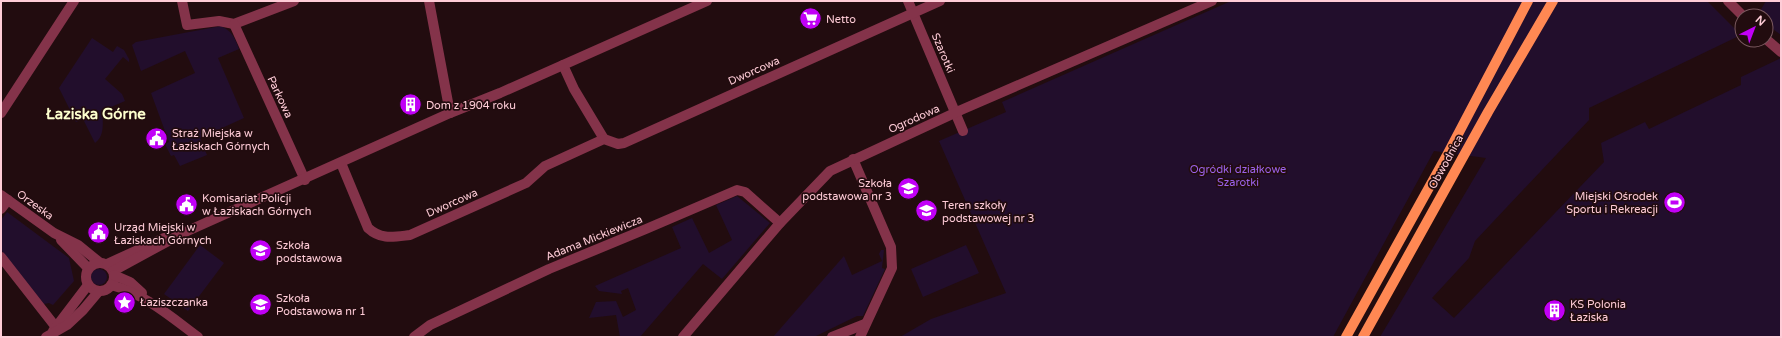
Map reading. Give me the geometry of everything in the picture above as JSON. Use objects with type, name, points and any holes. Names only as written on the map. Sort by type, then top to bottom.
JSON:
[{"type":"main road","name":"Obwodnica","points":[[1346,337],[1446,157],[1528,1]]},
{"type":"main road","name":"Obwodnica","points":[[1363,337],[1488,112],[1552,1]]},
{"type":"street","points":[[1,113],[74,1]]},
{"type":"street","points":[[182,1],[187,25],[219,21],[234,24],[294,1]]},
{"type":"street","points":[[429,1],[437,27],[450,113]]},
{"type":"street","points":[[109,272],[131,262],[183,233],[305,180],[450,113],[707,1]]},
{"type":"street","name":"Szarotki","points":[[908,1],[963,131]]},
{"type":"street","name":"Dworcowa","points":[[341,163],[368,228],[375,235],[392,237],[410,235],[526,183],[545,166],[604,139],[618,144],[624,143],[940,1]]},
{"type":"street","name":"Ogrodowa","points":[[683,337],[780,223],[825,174],[853,159],[1206,2]]},
{"type":"street","name":"Parkowa","points":[[234,24],[305,180]]},
{"type":"street","points":[[563,65],[574,88],[604,139]]},
{"type":"street","points":[[853,159],[891,246],[892,268],[860,337]]},
{"type":"street","name":"Adama Mickiewicza","points":[[415,337],[430,324],[549,269],[737,190],[745,192],[780,223]]},
{"type":"street","points":[[1,209],[4,198]]},
{"type":"street","name":"Orzeska","points":[[4,198],[54,233],[78,245],[109,272]]},
{"type":"street","name":"Orzeska","points":[[54,233],[88,268]]},
{"type":"street","points":[[109,272],[165,238],[183,233]]},
{"type":"street","points":[[1,257],[51,332]]},
{"type":"street","points":[[130,282],[129,269],[131,262]]},
{"type":"street","points":[[109,272],[108,289],[99,291],[88,285],[86,279],[88,268],[109,272],[130,282],[153,304]]},
{"type":"street","points":[[109,272],[129,290],[153,304],[198,337]]},
{"type":"street","points":[[51,332],[88,285]]},
{"type":"street","points":[[51,332],[67,325],[83,310],[99,291]]},
{"type":"street","points":[[832,337],[865,324]]},
{"type":"street","points":[[65,337],[67,325]]},
{"type":"green space","name":"Ogródki działkowe Szarotki","points":[[1231,1],[1707,1],[1734,28],[1734,38],[1589,108],[1589,120],[1475,241],[1469,258],[1432,298],[1454,318],[1604,162],[1601,143],[1645,122],[1649,129],[1741,85],[1741,77],[1781,58],[1781,337],[1380,337],[1486,158],[1434,151],[1333,337],[900,337],[931,319],[1006,293],[939,141],[1006,112],[1002,102]]},
{"type":"green space","points":[[1766,1],[1781,1],[1781,35],[1774,30],[1774,8],[1762,8]]},
{"type":"green space","points":[[221,26],[233,35],[239,49],[218,58],[244,118],[200,138],[207,155],[180,166],[174,155],[171,156],[165,144],[169,142],[151,93],[195,73],[185,51],[141,71],[132,45],[136,42]]},
{"type":"green space","points":[[92,38],[113,52],[117,46],[124,50],[129,59],[129,62],[123,57],[105,79],[122,94],[125,101],[102,111],[102,133],[95,143],[83,119],[76,122],[59,88]]},
{"type":"green space","points":[[737,196],[770,223],[722,279],[703,264],[640,337],[620,337],[616,315],[589,318],[596,302],[616,301],[623,317],[636,310],[628,288],[621,291],[622,294],[599,291],[595,286],[681,248],[672,227],[692,218],[709,253],[732,240],[716,205]]},
{"type":"green space","points":[[7,212],[69,258],[74,281],[53,305],[49,303],[44,304],[1,250],[1,220]]},
{"type":"green space","points":[[200,245],[224,263],[188,311],[164,294]]},
{"type":"green space","points":[[966,245],[979,273],[923,297],[911,269]]},
{"type":"green space","points":[[881,250],[884,250],[882,268],[885,269],[863,316],[857,316],[814,337],[773,337],[844,256],[852,275],[882,261],[879,254]]},
{"type":"green space","points":[[96,269],[102,269],[107,274],[105,283],[102,285],[96,285],[91,280],[91,274]]},
{"type":"place","name":"Netto","points":[[811,19]]},
{"type":"place","name":"Dom z 1904 roku","points":[[411,105]]},
{"type":"place","name":"Straż Miejska w Łaziskach Górnych","points":[[156,139]]},
{"type":"place","name":"Szkoła podstawowa nr 3","points":[[908,189]]},
{"type":"place","name":"Miejski Ośrodek Sportu i Rekreacji","points":[[1674,202]]},
{"type":"place","name":"Komisariat Policji w Łaziskach Górnych","points":[[186,204]]},
{"type":"place","name":"Teren szkoły podstawowej nr 3","points":[[926,211]]},
{"type":"place","name":"Urząd Miejski w Łaziskach Górnych","points":[[98,233]]},
{"type":"place","name":"Szkoła podstawowa","points":[[261,251]]},
{"type":"place","name":"Łaziszczanka","points":[[125,302]]},
{"type":"place","name":"Szkoła Podstawowa nr 1","points":[[261,304]]},
{"type":"place","name":"KS Polonia Łaziska","points":[[1554,310]]},
{"type":"district","name":"Łaziska Górne","points":[[96,114]]}]
